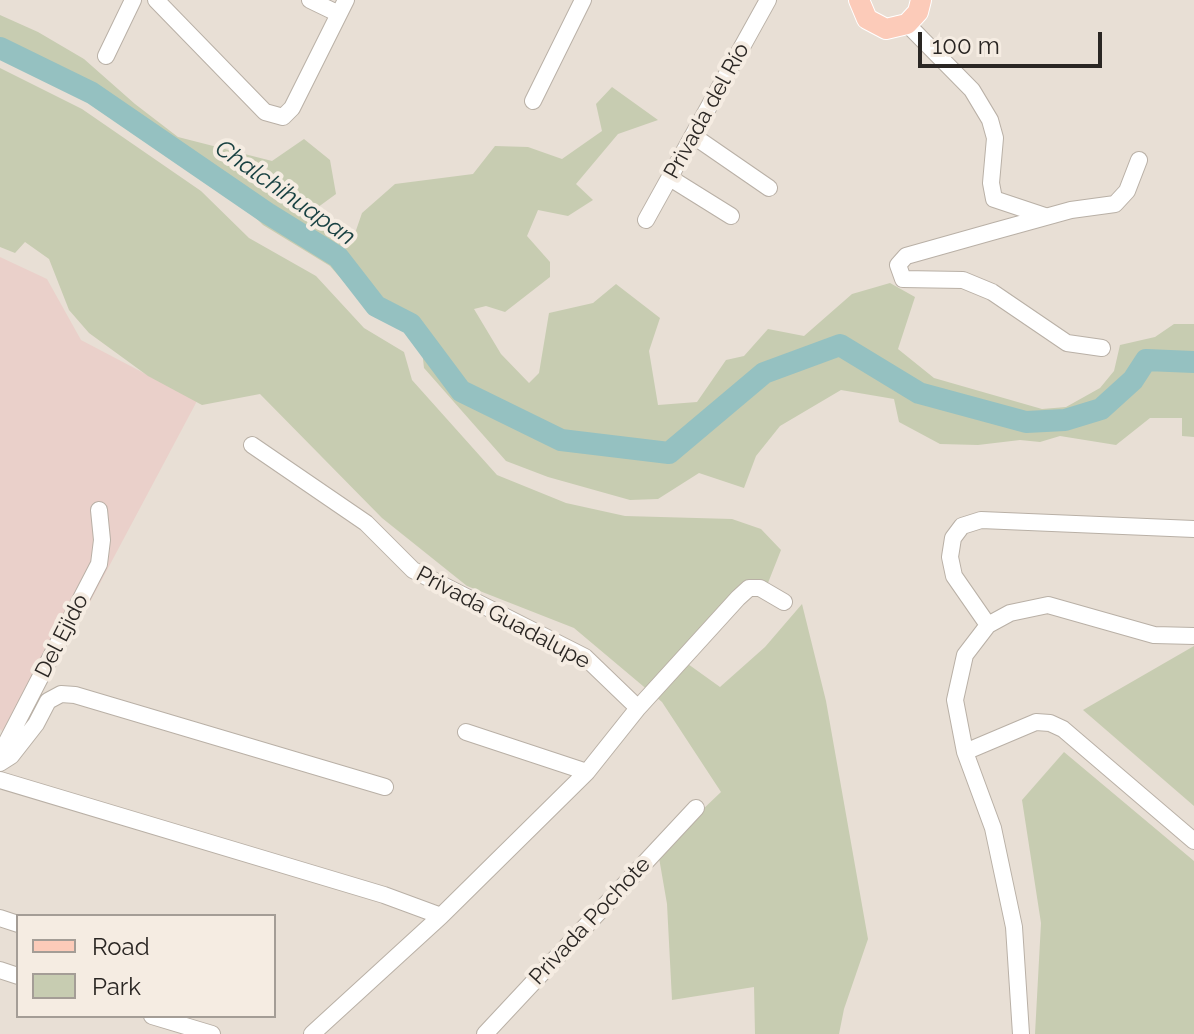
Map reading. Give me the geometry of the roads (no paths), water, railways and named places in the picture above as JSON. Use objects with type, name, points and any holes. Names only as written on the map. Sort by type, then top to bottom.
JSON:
[{"type":"main road","points":[[859,0],[867,19],[879,27],[894,29],[907,24],[923,2]]},
{"type":"street","points":[[106,56],[133,0]]},
{"type":"street","points":[[156,0],[274,116],[283,117],[292,108],[343,7],[310,0]]},
{"type":"street","points":[[533,101],[583,0]]},
{"type":"street","name":"Privada del Río","points":[[646,220],[695,137],[768,0]]},
{"type":"street","points":[[907,24],[972,90],[990,120],[995,138],[991,183],[994,199],[1045,216]]},
{"type":"street","points":[[695,137],[769,188]]},
{"type":"street","points":[[1102,348],[1067,343],[992,292],[963,280],[915,282],[903,279],[898,265],[906,256],[1045,216],[1115,204],[1127,191],[1139,160]]},
{"type":"street","points":[[670,178],[731,216]]},
{"type":"street","name":"Privada Guadalupe","points":[[252,445],[366,523],[413,570],[585,657],[638,708]]},
{"type":"street","name":"Del Ejido","points":[[0,755],[4,736],[99,564],[102,540],[99,510]]},
{"type":"street","points":[[988,625],[954,576],[950,557],[953,538],[962,526],[981,520],[1194,529]]},
{"type":"street","points":[[312,1034],[441,916],[587,772],[638,708],[719,616],[749,588],[760,588],[784,602]]},
{"type":"street","points":[[1021,1034],[1012,914],[993,828],[965,752],[955,700],[965,655],[988,625],[1010,613],[1048,605],[1154,635],[1194,636]]},
{"type":"street","points":[[0,763],[11,756],[36,724],[48,701],[61,694],[75,695],[385,787]]},
{"type":"street","points":[[965,752],[1036,722],[1050,723],[1063,729],[1194,841]]},
{"type":"street","points":[[466,732],[587,772]]},
{"type":"street","points":[[0,780],[384,895],[441,916]]},
{"type":"street","name":"Privada Pochote","points":[[485,1034],[696,808]]},
{"type":"street","points":[[159,1018],[212,1034]]},
{"type":"waterway","name":"Chalchihuapan","points":[[0,48],[92,93],[267,213],[338,257],[376,306],[411,324],[461,391],[561,440],[669,453],[764,373],[840,345],[919,393],[1026,422],[1065,420],[1101,409],[1133,380],[1146,360],[1194,362]]}]
